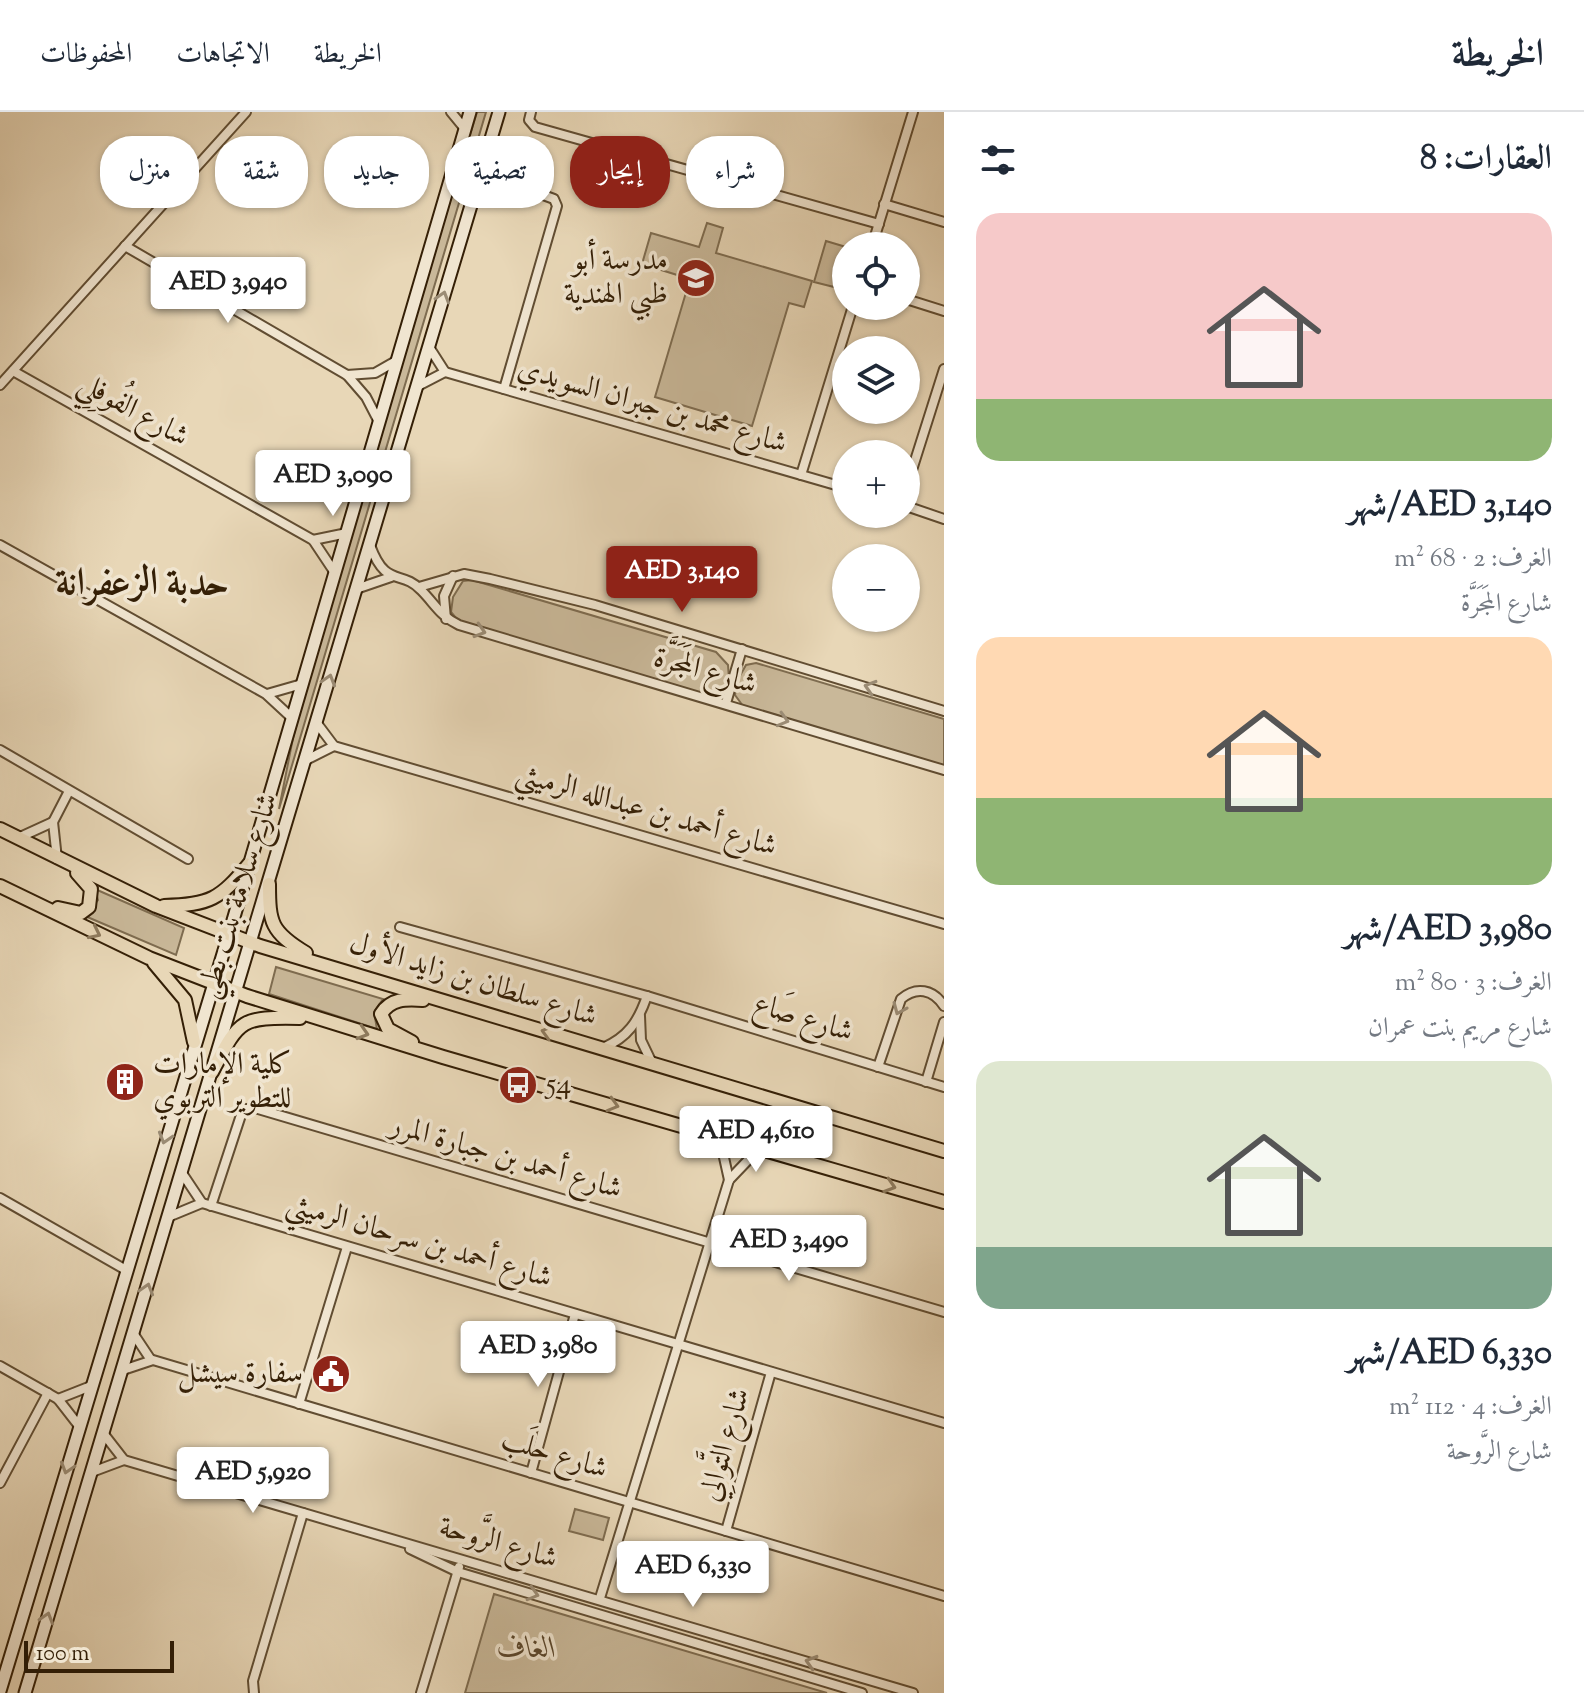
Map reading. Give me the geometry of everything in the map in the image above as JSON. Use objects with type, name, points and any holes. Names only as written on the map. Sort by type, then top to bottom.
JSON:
[{"type":"main road","name":"شارع سلامة بنت بطي","points":[[0,1691],[229,934],[470,112]]},
{"type":"main road","name":"شارع سلامة بنت بطي","points":[[492,136],[499,112]]},
{"type":"main road","name":"شارع سلامة بنت بطي","points":[[25,1693],[470,208]]},
{"type":"main road","name":"شارع سلطان بن زايد الأول","points":[[0,829],[70,867],[156,906],[249,942],[944,1151]]},
{"type":"main road","points":[[156,906],[198,905],[214,899],[249,864]]},
{"type":"main road","points":[[28,900],[72,912],[81,913],[89,907],[91,889],[70,867]]},
{"type":"main road","points":[[269,884],[271,925],[280,936],[319,961]]},
{"type":"main road","points":[[0,886],[149,958],[312,1018],[944,1202]]},
{"type":"main road","points":[[149,958],[185,1000],[194,1042]]},
{"type":"main road","points":[[435,1000],[396,1000],[386,1005],[381,1014],[388,1029],[443,1057]]},
{"type":"main road","points":[[212,1072],[234,1031],[247,1021],[312,1018]]},
{"type":"street","points":[[0,385],[246,112]]},
{"type":"street","points":[[451,112],[465,129]]},
{"type":"street","points":[[531,112],[529,120],[535,127],[879,224]]},
{"type":"street","points":[[876,232],[913,112]]},
{"type":"street","points":[[504,389],[557,203],[554,199]]},
{"type":"street","points":[[884,204],[944,222]]},
{"type":"street","points":[[125,246],[347,375],[366,397],[379,423]]},
{"type":"street","points":[[920,303],[944,311]]},
{"type":"street","points":[[801,475],[849,320]]},
{"type":"street","points":[[416,389],[445,372],[428,346]]},
{"type":"street","points":[[347,375],[375,373],[397,361]]},
{"type":"street","points":[[920,445],[944,369]]},
{"type":"street","name":"شارع الفُوفِلِي","points":[[13,371],[313,540],[335,573]]},
{"type":"street","name":"شارع محمد بن جبران السويدي","points":[[445,372],[832,484]]},
{"type":"street","points":[[920,511],[944,519]]},
{"type":"street","points":[[313,540],[347,533]]},
{"type":"street","points":[[370,544],[391,577],[419,587],[446,619]]},
{"type":"street","points":[[0,545],[266,694],[292,718]]},
{"type":"street","name":"شارع المَجَرَّة","points":[[419,587],[464,574],[490,579],[595,605],[944,711]]},
{"type":"street","points":[[446,619],[444,596],[454,576]]},
{"type":"street","points":[[356,589],[391,577]]},
{"type":"street","name":"شارع المَجَرَّة","points":[[446,619],[944,770]]},
{"type":"street","points":[[726,703],[742,649]]},
{"type":"street","points":[[266,694],[302,684]]},
{"type":"street","points":[[304,761],[334,746],[316,722]]},
{"type":"street","name":"شارع أحمد بن عبدالله الرميثي","points":[[334,746],[944,924]]},
{"type":"street","points":[[0,750],[188,859]]},
{"type":"street","points":[[58,860],[53,822],[69,791]]},
{"type":"street","points":[[16,838],[53,822]]},
{"type":"street","name":"شارع صَاع","points":[[400,927],[647,996],[944,1087]]},
{"type":"street","points":[[878,1067],[901,999],[908,993],[925,991],[933,993],[944,1006]]},
{"type":"street","points":[[603,1048],[627,1034],[640,1016],[647,996]]},
{"type":"street","points":[[640,1016],[641,1040],[652,1063]]},
{"type":"street","points":[[926,1082],[944,1022]]},
{"type":"street","name":"شارع أحمد بن جبارة المرر","points":[[206,1204],[241,1115],[247,1109],[283,1115],[371,1144],[944,1312]]},
{"type":"street","points":[[704,1131],[716,1140],[723,1153],[729,1180]]},
{"type":"street","points":[[600,1598],[729,1180],[751,1157],[768,1149]]},
{"type":"street","points":[[168,1217],[206,1204],[182,1173]]},
{"type":"street","points":[[0,1198],[126,1270]]},
{"type":"street","name":"شارع أحمد بن سرحان الرميثي","points":[[206,1204],[944,1423]]},
{"type":"street","points":[[299,1404],[347,1247]]},
{"type":"street","points":[[531,1473],[575,1314]]},
{"type":"street","points":[[123,1370],[151,1360],[133,1333]]},
{"type":"street","name":"شارع حلَب","points":[[151,1360],[944,1596]]},
{"type":"street","points":[[0,1366],[58,1399],[79,1426]]},
{"type":"street","name":"شارع التَّوالِي","points":[[726,1531],[771,1372]]},
{"type":"street","points":[[58,1399],[91,1386]]},
{"type":"street","points":[[0,1483],[48,1393]]},
{"type":"street","points":[[92,1472],[124,1460],[103,1433]]},
{"type":"street","name":"شارع الرَّوحة","points":[[124,1460],[600,1598],[913,1693]]},
{"type":"street","points":[[254,1693],[253,1681],[303,1513]]},
{"type":"street","name":"شارع الرَّوحة","points":[[392,1540],[458,1572],[862,1693]]},
{"type":"street","points":[[421,1693],[462,1558]]},
{"type":"green space","points":[[477,112],[486,112],[479,136],[470,136]]},
{"type":"green space","points":[[448,208],[457,208],[279,809],[293,738],[339,569]]},
{"type":"green space","points":[[707,223],[723,228],[716,253],[812,281],[804,307],[789,303],[752,426],[655,397],[690,279],[642,264],[651,233],[699,247]]},
{"type":"green space","points":[[826,241],[832,243],[832,286],[814,282]]},
{"type":"green space","points":[[472,580],[716,652],[728,665],[729,679],[723,688],[706,696],[460,623],[451,612],[453,597],[463,581]]},
{"type":"green space","points":[[756,663],[944,719],[944,766],[743,706],[735,695],[737,681],[746,665]]},
{"type":"green space","points":[[95,889],[184,928],[176,955],[85,916],[98,900]]},
{"type":"green space","points":[[276,967],[383,999],[374,1012],[377,1029],[269,994]]},
{"type":"green space","points":[[575,1509],[609,1518],[603,1540],[569,1531]]},
{"type":"green space","name":"الغاف","points":[[494,1594],[827,1693],[465,1693]]},
{"type":"place","name":"مدرسة أبو ظبي الهندية","points":[[696,278]]},
{"type":"place","name":"كلية الإمارات للتطوير التربوي","points":[[125,1082]]},
{"type":"place","name":"54","points":[[518,1085]]},
{"type":"place","name":"سفارة سيشل","points":[[331,1374]]},
{"type":"district","name":"حدبة الزعفرانة","points":[[142,585]]}]
